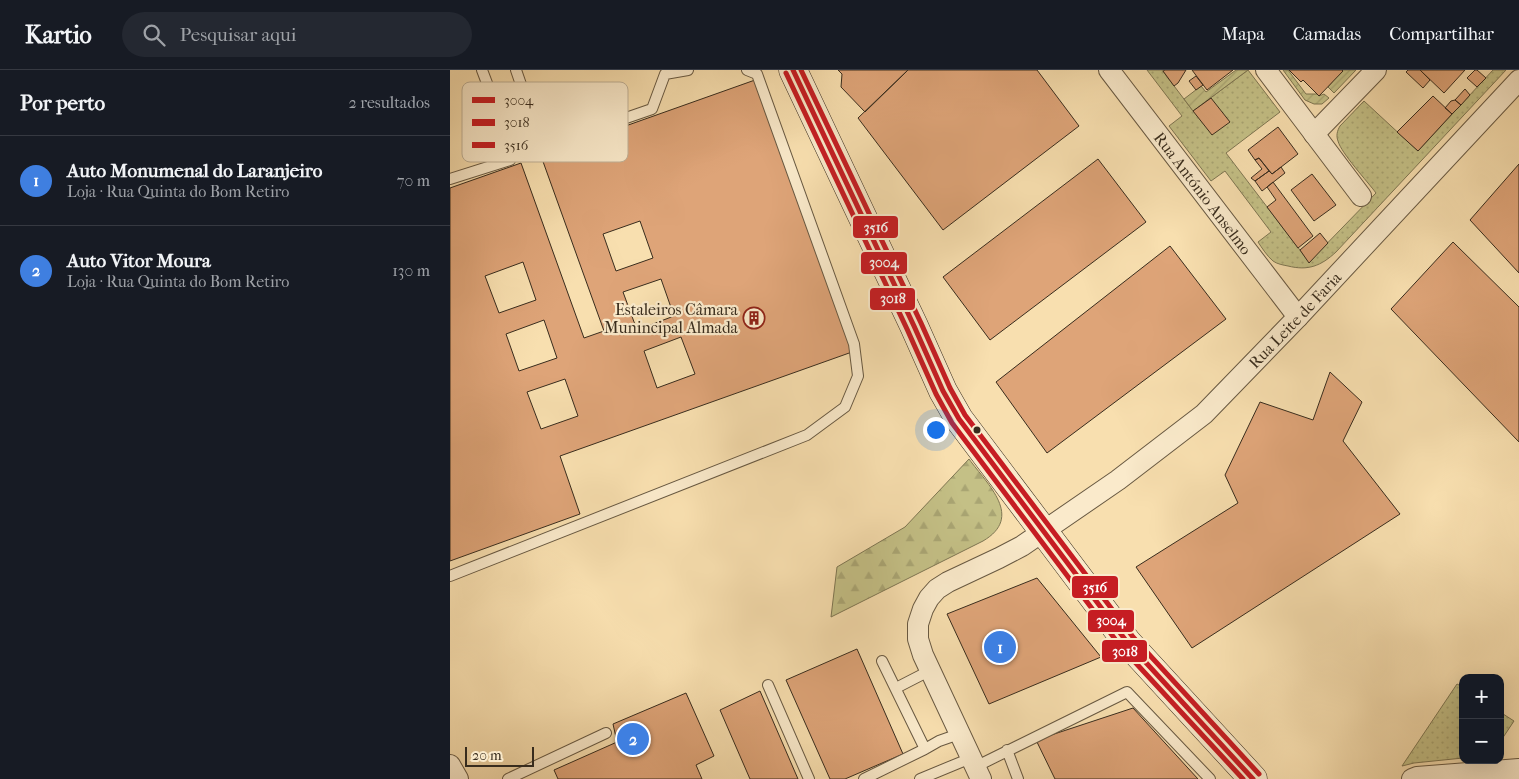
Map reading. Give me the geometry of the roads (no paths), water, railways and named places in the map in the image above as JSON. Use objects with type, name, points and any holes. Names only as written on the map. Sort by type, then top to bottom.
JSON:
[{"type":"street","points":[[793,70],[906,308],[943,391],[959,419],[1127,642],[1252,779]]},
{"type":"street","name":"Rua António Anselmo","points":[[1109,70],[1298,317]]},
{"type":"street","points":[[1266,70],[1361,196]]},
{"type":"street","points":[[1314,134],[1376,70]]},
{"type":"street","name":"Rua Leite de Faria","points":[[975,768],[923,655],[918,639],[918,624],[929,598],[937,589],[948,582],[999,558],[1043,532],[1118,480],[1204,414],[1298,317],[1519,80]]},
{"type":"street","points":[[450,765],[458,779]]},
{"type":"street","points":[[1412,779],[1417,777],[1519,769]]},
{"type":"lane","points":[[482,70],[487,82]]},
{"type":"lane","points":[[516,70],[520,82]]},
{"type":"lane","points":[[628,117],[652,109],[665,74],[688,70]]},
{"type":"lane","points":[[450,576],[807,435],[845,407],[858,376],[854,344],[757,74],[747,70]]},
{"type":"lane","points":[[450,179],[504,162]]},
{"type":"lane","points":[[882,661],[925,749]]},
{"type":"lane","points":[[896,688],[931,670]]},
{"type":"lane","points":[[768,685],[809,779]]},
{"type":"lane","points":[[920,779],[975,768],[1007,750],[1127,692],[1210,779]]},
{"type":"lane","points":[[508,779],[606,733]]},
{"type":"lane","points":[[864,779],[939,741],[959,734]]},
{"type":"lane","points":[[1007,750],[1018,779]]},
{"type":"place","name":"Estaleiros Câmara Munincipal Almada","points":[[754,318]]},
{"type":"place","name":"Auto Monumenal do Laranjeiro","points":[[1000,647]]},
{"type":"place","name":"Auto Vitor Moura","points":[[633,739]]}]
